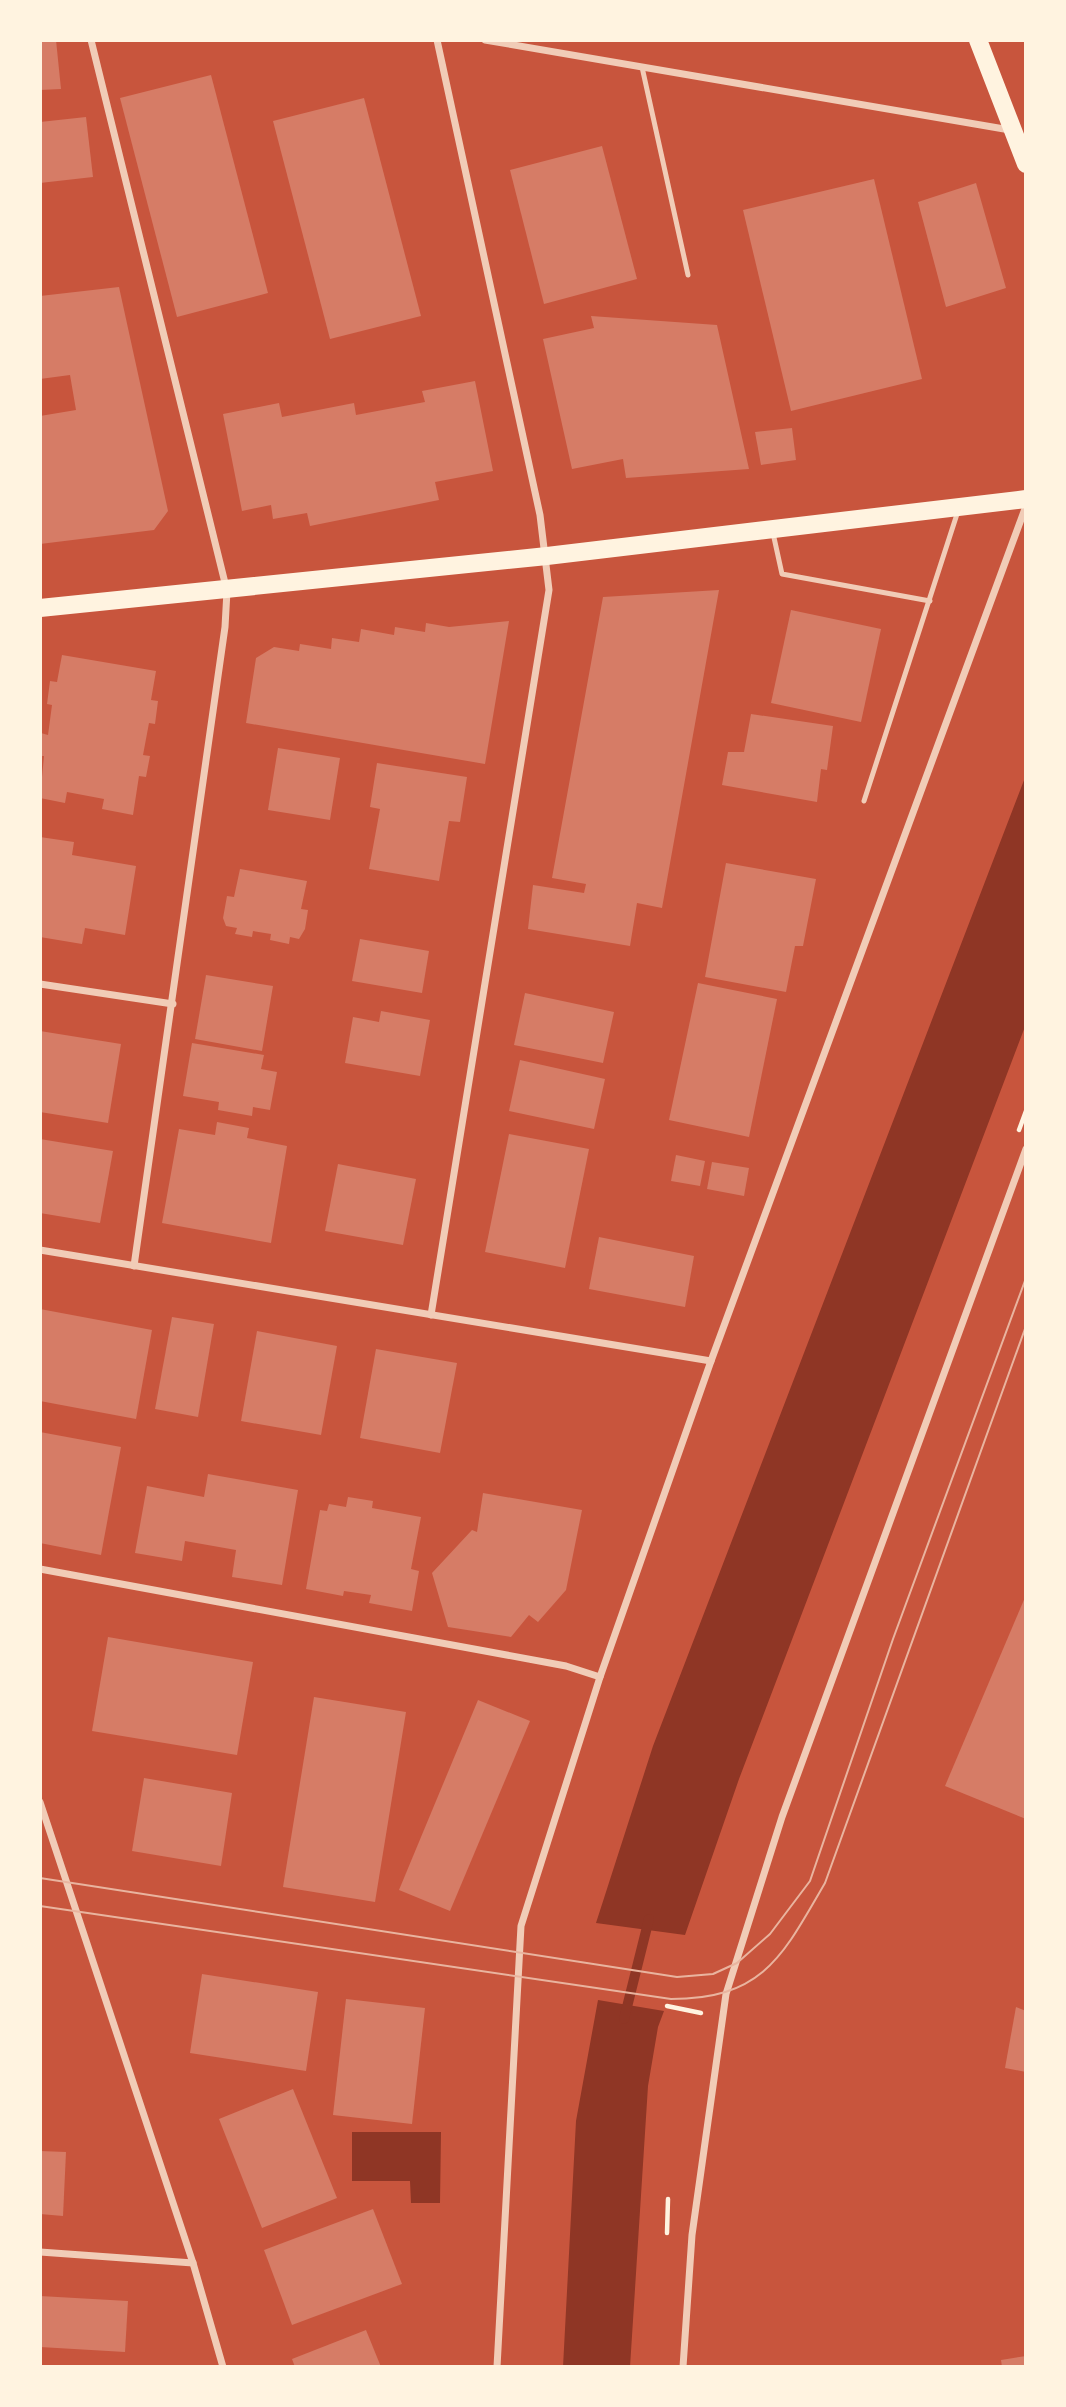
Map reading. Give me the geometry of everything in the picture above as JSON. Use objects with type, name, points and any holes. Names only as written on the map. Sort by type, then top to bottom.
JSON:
[{"type":"main road","points":[[978,40],[1026,164]]},
{"type":"main road","points":[[40,608],[227,591],[547,556],[1026,499]]},
{"type":"street","points":[[91,40],[227,591],[225,627],[134,1266]]},
{"type":"street","points":[[432,1315],[549,590],[547,556],[437,40]]},
{"type":"street","points":[[485,40],[1014,131]]},
{"type":"street","points":[[498,2367],[521,1926],[600,1677],[711,1361],[1026,506]]},
{"type":"street","points":[[40,984],[173,1004]]},
{"type":"street","points":[[683,2367],[692,2235],[724,2003],[782,1817],[1026,1149]]},
{"type":"street","points":[[40,1250],[711,1361]]},
{"type":"street","points":[[40,1569],[552,1664],[600,1677]]},
{"type":"street","points":[[40,1802],[193,2263],[223,2367]]},
{"type":"street","points":[[40,2252],[193,2263]]},
{"type":"lane","points":[[642,67],[688,275]]},
{"type":"lane","points":[[864,801],[958,508]]},
{"type":"lane","points":[[773,530],[782,575],[930,601]]},
{"type":"path","points":[[667,2006],[721,2017]]},
{"type":"shaded area","points":[[1026,775],[1026,1024],[739,1779],[685,1935],[596,1923],[653,1746]]},
{"type":"shaded area","points":[[598,2000],[664,2011],[658,2027],[648,2086],[630,2367],[563,2367],[576,2121]]},
{"type":"shaded area","points":[[352,2132],[441,2132],[440,2203],[411,2203],[410,2181],[352,2181]]},
{"type":"building","points":[[40,40],[56,40],[61,89],[40,90]]},
{"type":"building","points":[[211,75],[268,293],[177,317],[120,98]]},
{"type":"building","points":[[364,98],[421,316],[330,339],[273,121]]},
{"type":"building","points":[[86,117],[93,177],[40,183],[40,122]]},
{"type":"building","points":[[602,146],[637,279],[544,304],[510,170]]},
{"type":"building","points":[[874,179],[922,379],[791,411],[743,210]]},
{"type":"building","points":[[976,183],[1006,288],[946,307],[918,202]]},
{"type":"building","points":[[119,287],[168,511],[154,530],[40,544],[40,416],[76,410],[70,375],[40,379],[40,296]]},
{"type":"building","points":[[591,316],[717,325],[749,469],[626,478],[623,459],[572,469],[543,339],[594,328]]},
{"type":"building","points":[[475,381],[493,471],[435,482],[439,500],[310,526],[307,513],[273,519],[271,505],[242,511],[223,414],[279,403],[282,417],[354,403],[356,415],[425,402],[422,391]]},
{"type":"building","points":[[792,428],[796,460],[761,465],[755,432]]},
{"type":"building","points":[[719,590],[662,908],[637,903],[630,946],[528,929],[533,885],[584,893],[586,884],[552,878],[603,597]]},
{"type":"building","points":[[791,610],[881,629],[861,722],[771,703]]},
{"type":"building","points":[[509,621],[485,764],[246,723],[256,658],[274,647],[299,651],[300,644],[331,649],[332,638],[359,642],[361,629],[394,635],[395,627],[425,632],[426,623],[449,627]]},
{"type":"building","points":[[62,655],[156,671],[151,700],[158,701],[155,724],[149,723],[143,755],[150,756],[146,777],[139,776],[133,815],[102,809],[104,799],[67,792],[65,803],[40,798],[44,756],[40,756],[40,739],[41,733],[48,735],[52,705],[47,704],[50,681],[57,682]]},
{"type":"building","points":[[751,714],[833,726],[827,770],[821,769],[817,802],[722,785],[728,752],[744,752]]},
{"type":"building","points":[[278,748],[340,758],[330,820],[268,810]]},
{"type":"building","points":[[377,763],[467,777],[460,822],[449,821],[439,881],[369,869],[380,809],[370,807]]},
{"type":"building","points":[[40,837],[74,842],[72,855],[136,866],[125,935],[85,928],[82,944],[40,937]]},
{"type":"building","points":[[726,863],[816,879],[803,946],[795,946],[786,992],[705,977]]},
{"type":"building","points":[[240,869],[307,881],[301,909],[308,910],[305,929],[299,939],[290,937],[289,944],[270,940],[271,934],[253,931],[252,937],[235,934],[237,928],[226,926],[223,918],[227,896],[234,897]]},
{"type":"building","points":[[360,939],[429,951],[422,993],[352,981]]},
{"type":"building","points":[[206,975],[273,986],[262,1051],[195,1039]]},
{"type":"building","points":[[698,983],[777,999],[749,1137],[669,1120]]},
{"type":"building","points":[[525,993],[614,1012],[603,1063],[514,1045]]},
{"type":"building","points":[[381,1011],[430,1020],[420,1076],[345,1063],[353,1017],[379,1022]]},
{"type":"building","points":[[40,1031],[121,1044],[108,1123],[40,1112]]},
{"type":"building","points":[[192,1043],[264,1055],[261,1069],[277,1072],[270,1110],[253,1107],[252,1116],[218,1110],[219,1102],[183,1096]]},
{"type":"building","points":[[520,1060],[605,1079],[594,1129],[509,1111]]},
{"type":"building","points":[[217,1122],[249,1128],[247,1138],[287,1146],[271,1243],[162,1223],[179,1129],[215,1135]]},
{"type":"building","points":[[509,1134],[589,1149],[565,1268],[485,1252]]},
{"type":"building","points":[[40,1139],[113,1151],[100,1223],[40,1213]]},
{"type":"building","points":[[676,1155],[705,1161],[700,1186],[671,1181]]},
{"type":"building","points":[[712,1162],[749,1168],[744,1196],[707,1189]]},
{"type":"building","points":[[338,1164],[416,1179],[403,1245],[325,1231]]},
{"type":"building","points":[[599,1237],[694,1256],[685,1307],[589,1289]]},
{"type":"building","points":[[40,1309],[152,1330],[136,1419],[40,1401]]},
{"type":"building","points":[[172,1317],[214,1324],[198,1417],[155,1409]]},
{"type":"building","points":[[257,1331],[337,1346],[321,1435],[241,1421]]},
{"type":"building","points":[[376,1349],[457,1363],[440,1453],[360,1438]]},
{"type":"building","points":[[40,1432],[121,1447],[101,1555],[40,1543]]},
{"type":"building","points":[[208,1474],[298,1490],[282,1585],[232,1577],[236,1550],[185,1541],[182,1561],[135,1553],[147,1486],[204,1497]]},
{"type":"building","points":[[483,1493],[582,1510],[566,1590],[538,1622],[529,1615],[511,1637],[448,1627],[432,1573],[472,1530],[477,1532]]},
{"type":"building","points":[[348,1497],[373,1501],[372,1508],[421,1517],[411,1569],[419,1571],[412,1611],[369,1603],[371,1595],[344,1591],[343,1596],[306,1589],[320,1510],[327,1511],[329,1504],[346,1507]]},
{"type":"building","points":[[1026,1595],[1026,1819],[945,1786]]},
{"type":"building","points":[[108,1637],[253,1662],[237,1755],[92,1731]]},
{"type":"building","points":[[314,1697],[406,1712],[375,1902],[283,1887]]},
{"type":"building","points":[[478,1700],[530,1721],[450,1911],[399,1890]]},
{"type":"building","points":[[144,1778],[232,1793],[221,1866],[132,1851]]},
{"type":"building","points":[[202,1974],[318,1992],[306,2071],[190,2053]]},
{"type":"building","points":[[346,1999],[425,2008],[412,2124],[333,2115]]},
{"type":"building","points":[[1016,2007],[1026,2011],[1026,2072],[1005,2068]]},
{"type":"building","points":[[293,2089],[337,2198],[262,2228],[219,2119]]},
{"type":"building","points":[[40,2151],[66,2152],[63,2216],[40,2214]]},
{"type":"building","points":[[373,2209],[402,2284],[292,2325],[264,2250]]},
{"type":"building","points":[[40,2296],[128,2301],[125,2352],[40,2347]]},
{"type":"building","points":[[366,2330],[381,2367],[295,2367],[292,2359]]},
{"type":"building","points":[[1026,2356],[1026,2367],[1002,2367],[1001,2360]]},
{"type":"waterway","points":[[624,2019],[649,1919]]},
{"type":"tram line","points":[[40,1878],[677,1977],[713,1974],[737,1963],[770,1934],[810,1881],[893,1639],[1026,1278]]},
{"type":"tram line","points":[[40,1906],[671,1999],[703,1997],[728,1991],[750,1981],[767,1968],[782,1951],[825,1883],[1026,1326]]}]
